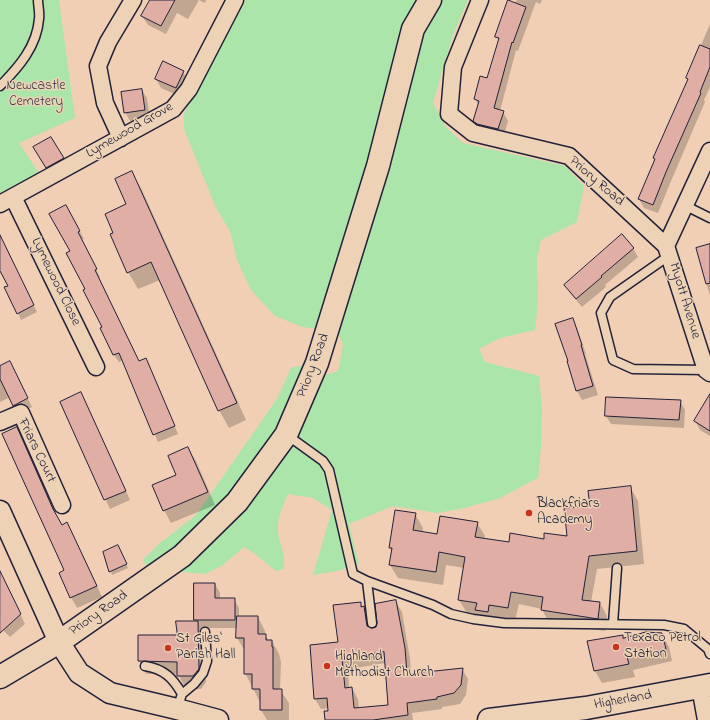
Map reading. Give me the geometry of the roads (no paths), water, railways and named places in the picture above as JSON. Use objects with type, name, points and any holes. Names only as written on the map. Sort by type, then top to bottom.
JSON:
[{"type":"main road","name":"Priory Road","points":[[4,675],[59,642],[182,556],[237,502],[286,435],[317,363],[378,166],[413,29],[430,0]]},
{"type":"main road","name":"Higherland","points":[[489,720],[586,708],[705,686]]},
{"type":"street","points":[[121,138],[105,103],[98,66],[108,42],[133,0]]},
{"type":"street","name":"Lymewood Grove","points":[[4,199],[173,109],[189,89],[235,0]]},
{"type":"street","name":"Priory Road","points":[[480,0],[453,67],[449,114],[473,133],[569,156],[668,250]]},
{"type":"street","name":"Myott Avenue","points":[[708,372],[668,250],[710,151]]},
{"type":"street","name":"Lymewood Close","points":[[4,199],[96,367]]},
{"type":"street","name":"Friars Court","points":[[0,422],[20,413],[62,505]]},
{"type":"street","points":[[0,511],[59,642],[79,674],[110,693],[180,701],[218,720]]},
{"type":"street","points":[[705,686],[706,720]]},
{"type":"lane","points":[[0,86],[15,71],[29,51],[35,39],[39,18],[38,0]]},
{"type":"lane","points":[[686,206],[710,218]]},
{"type":"lane","name":"Myott Avenue","points":[[668,250],[610,296],[601,314],[613,360],[633,370],[708,372]]},
{"type":"lane","points":[[286,435],[323,461],[329,470],[353,574],[367,581],[433,605],[451,614],[473,619],[504,623],[664,625],[684,629],[708,649],[710,654]]},
{"type":"lane","points":[[613,624],[617,568]]},
{"type":"lane","points":[[367,581],[372,623]]},
{"type":"lane","points":[[180,701],[203,673],[206,661],[205,632]]},
{"type":"lane","points":[[145,666],[157,668],[175,683],[180,701]]},
{"type":"place","name":"Blackfriars Academy","points":[[529,513]]},
{"type":"place","name":"Texaco Petrol Station","points":[[616,647]]},
{"type":"place","name":"St Giles' Parish Hall","points":[[168,648]]},
{"type":"place","name":"Highland Methodist Church","points":[[327,666]]},
{"type":"park label","name":"Newcastle Cemetery","points":[[36,96]]}]
